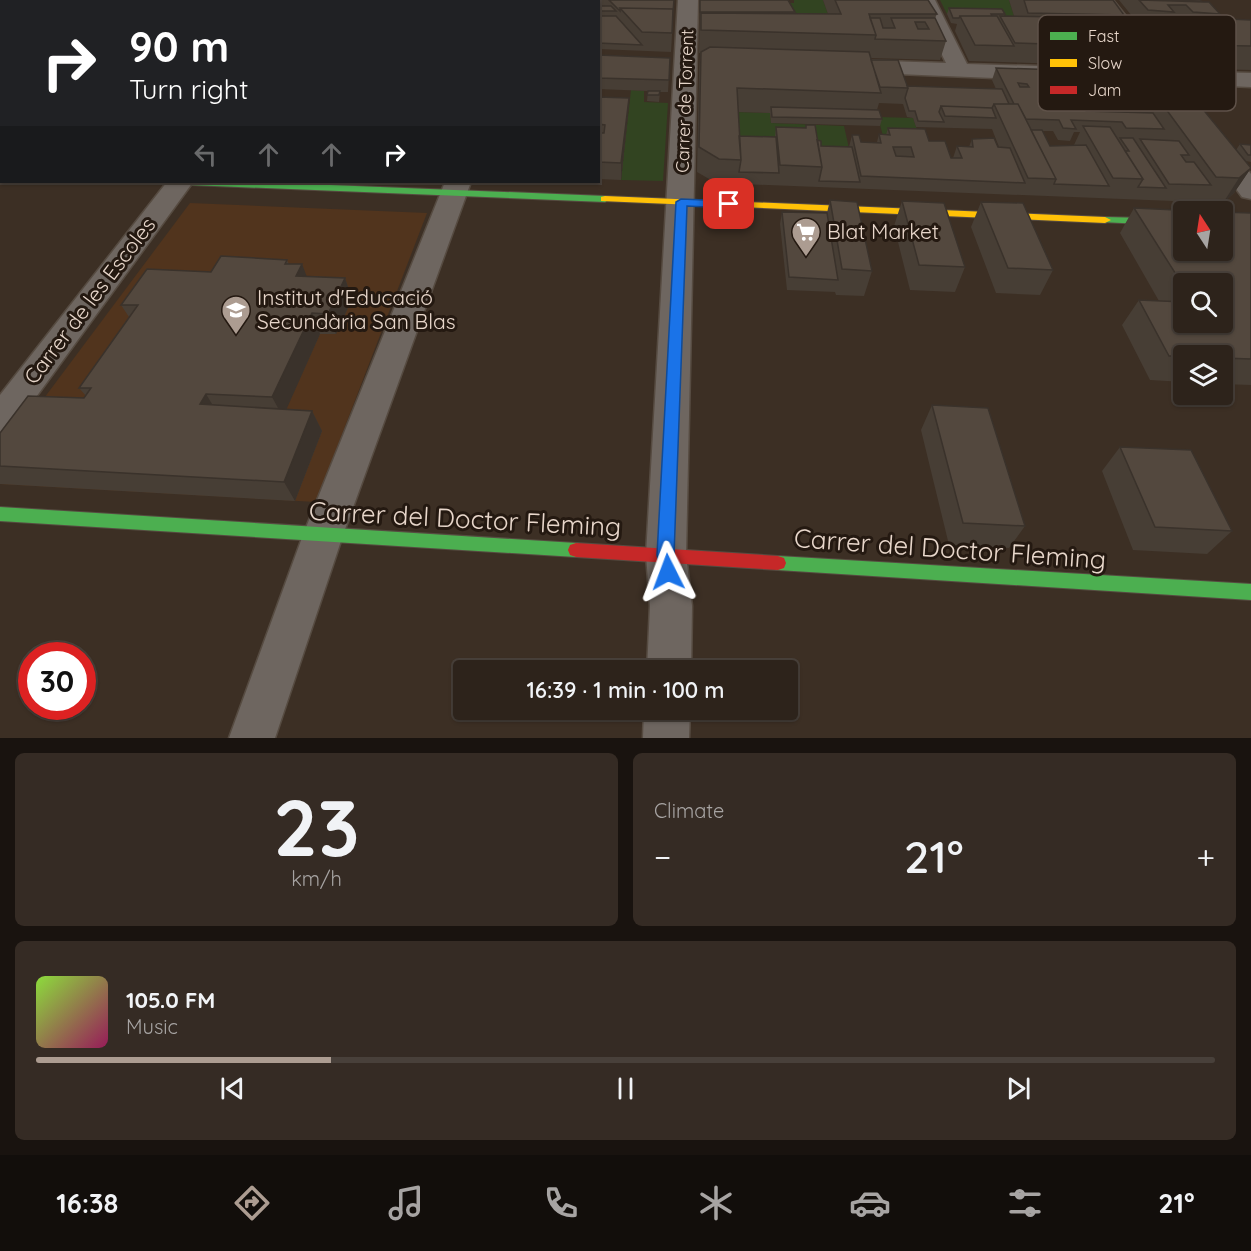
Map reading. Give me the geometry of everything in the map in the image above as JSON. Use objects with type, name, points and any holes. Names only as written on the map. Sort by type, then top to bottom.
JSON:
[{"type":"street","name":"Carrer de Torrent","points":[[669,660],[671,606],[666,555],[688,0]]},
{"type":"street","points":[[925,0],[957,63]]},
{"type":"street","points":[[1103,0],[1115,15]]},
{"type":"street","points":[[832,66],[1038,73]]},
{"type":"street","points":[[1236,79],[1251,80]]},
{"type":"street","points":[[1200,125],[1251,191]]},
{"type":"street","name":"Carrer de les Escoles","points":[[0,420],[179,183]]},
{"type":"street","points":[[243,183],[456,187],[681,202],[1173,223]]},
{"type":"street","points":[[252,738],[323,535],[456,187]]},
{"type":"street","name":"Carrer del Doctor Fleming","points":[[0,514],[1251,592]]},
{"type":"street","points":[[666,738],[667,720]]},
{"type":"shaded area","name":"Institut d'Educació Secundària San Blas","points":[[190,203],[427,213],[316,502],[0,484],[0,457]]},
{"type":"green space","points":[[794,0],[823,0],[836,37],[802,36],[781,3],[794,3]]},
{"type":"green space","points":[[940,0],[1009,0],[1014,16],[947,14]]},
{"type":"green space","points":[[631,90],[644,91],[644,102],[668,103],[663,181],[621,180]]},
{"type":"green space","points":[[734,112],[770,113],[771,123],[844,126],[850,153],[736,147]]},
{"type":"green space","points":[[878,117],[913,118],[921,141],[884,140]]},
{"type":"building","points":[[609,0],[674,0],[673,12],[673,9],[620,8],[620,11]]},
{"type":"building","points":[[700,0],[788,0],[795,12],[700,12]]},
{"type":"building","points":[[835,0],[928,0],[937,14],[869,14],[876,35],[701,30],[701,13],[841,14]]},
{"type":"building","points":[[1024,0],[1113,0],[1124,15],[1028,13]]},
{"type":"building","points":[[1139,0],[1209,2],[1220,14],[1193,12],[1186,5],[1168,5],[1174,12],[1148,10]]},
{"type":"building","points":[[1145,0],[1200,0],[1202,2]]},
{"type":"building","points":[[600,6],[611,6],[616,11],[600,11]]},
{"type":"building","points":[[620,8],[673,9],[672,33],[642,32]]},
{"type":"building","points":[[949,8],[1002,9],[1005,14],[953,18]]},
{"type":"building","points":[[600,16],[616,16],[642,45],[600,43]]},
{"type":"building","points":[[960,16],[997,16],[1014,46],[975,45]]},
{"type":"building","points":[[1000,16],[1038,17],[1038,44],[1015,43]]},
{"type":"building","points":[[870,18],[880,18],[883,28],[895,28],[891,18],[935,18],[946,41],[875,39],[876,35]],"holes":[[[915,22],[925,22],[929,29],[918,29]]]},
{"type":"building","points":[[1236,19],[1251,20],[1251,46],[1236,46]]},
{"type":"building","points":[[710,47],[869,52],[881,93],[737,88],[741,160],[719,159],[699,147],[701,52]]},
{"type":"building","points":[[600,55],[670,58],[669,80],[600,78]]},
{"type":"building","points":[[871,60],[898,60],[908,88],[880,87]]},
{"type":"building","points":[[996,68],[1038,69],[1038,111],[1153,113],[1164,129],[1126,128],[1122,122],[1071,120],[1076,129],[1063,128],[1059,120],[1026,119],[1018,104],[1014,104]],"holes":[[[1018,83],[1027,84],[1029,87],[1020,87]]]},
{"type":"building","points":[[907,86],[1002,89],[1009,104],[994,104],[992,108],[941,106],[939,112],[944,122],[918,121],[915,111],[909,111],[905,98]]},
{"type":"building","points":[[648,91],[660,91],[659,95],[647,95]]},
{"type":"building","points":[[600,97],[629,98],[621,163],[600,162],[600,133],[604,133],[605,125],[600,124]]},
{"type":"building","points":[[994,104],[1018,104],[1056,179],[1028,178]]},
{"type":"building","points":[[941,106],[992,108],[996,118],[945,116]]},
{"type":"building","points":[[771,107],[879,110],[882,119],[772,117]]},
{"type":"building","points":[[1167,111],[1204,111],[1251,168],[1239,178],[1216,177]]},
{"type":"building","points":[[806,125],[815,125],[822,167],[780,165],[776,127],[806,128]]},
{"type":"building","points":[[1083,126],[1110,127],[1143,179],[1113,178]]},
{"type":"building","points":[[888,128],[925,129],[929,141],[945,141],[951,158],[962,158],[957,146],[973,147],[972,139],[994,138],[998,147],[1010,148],[1025,183],[861,176],[852,135],[859,135],[861,142],[881,143],[879,134],[890,135]],"holes":[[[893,147],[911,147],[914,157],[896,156]]]},
{"type":"building","points":[[1031,130],[1042,130],[1050,146],[1086,145],[1109,186],[1054,184],[1056,179]]},
{"type":"building","points":[[739,136],[776,137],[779,173],[739,172],[741,160]]},
{"type":"building","points":[[1120,138],[1133,138],[1166,188],[1138,187],[1143,179],[1125,151],[1129,151]]},
{"type":"building","points":[[1140,139],[1179,141],[1189,155],[1181,155],[1186,162],[1194,162],[1211,185],[1169,184]]},
{"type":"building","points":[[817,140],[821,141],[821,146],[852,147],[860,182],[819,181],[822,167]]},
{"type":"building","points":[[1240,144],[1251,145],[1251,155],[1248,155]]},
{"type":"building","points":[[830,200],[857,202],[872,271],[842,269]]},
{"type":"building","points":[[902,201],[944,203],[965,267],[919,265]]},
{"type":"building","points":[[981,202],[1023,203],[1053,270],[1008,268]]},
{"type":"building","points":[[1134,208],[1173,210],[1173,261],[1233,261],[1233,212],[1251,213],[1251,359],[1233,358],[1233,345],[1173,345],[1173,356],[1169,356],[1139,300],[1173,302],[1173,333],[1233,333],[1233,273],[1175,273]]},
{"type":"building","name":"Blat Market","points":[[782,212],[827,213],[838,280],[789,277]]},
{"type":"building","points":[[221,256],[287,260],[285,264],[302,264],[296,276],[345,278],[328,314],[312,313],[272,397],[206,394],[200,404],[312,411],[284,482],[0,466],[0,433],[28,396],[84,398],[91,388],[79,388],[138,305],[121,305],[147,269],[211,272]]},
{"type":"building","points":[[932,405],[988,408],[1025,526],[963,523]]},
{"type":"building","points":[[1120,447],[1191,450],[1232,531],[1155,527]]},
{"type":"traffic: fast","points":[[214,183],[605,199]]},
{"type":"traffic: fast","points":[[1105,220],[1173,223]]},
{"type":"traffic: fast","points":[[0,514],[576,550]]},
{"type":"traffic: fast","points":[[778,563],[1251,592]]},
{"type":"traffic: slow","points":[[605,199],[1105,220]]},
{"type":"traffic: jam","points":[[576,550],[778,563]]},
{"type":"place","name":"Blat Market","points":[[806,258]]},
{"type":"place","name":"Institut d'Educació Secundària San Blas","points":[[236,336]]},
{"type":"route","points":[[668,572],[666,555],[681,202],[729,204]]}]
